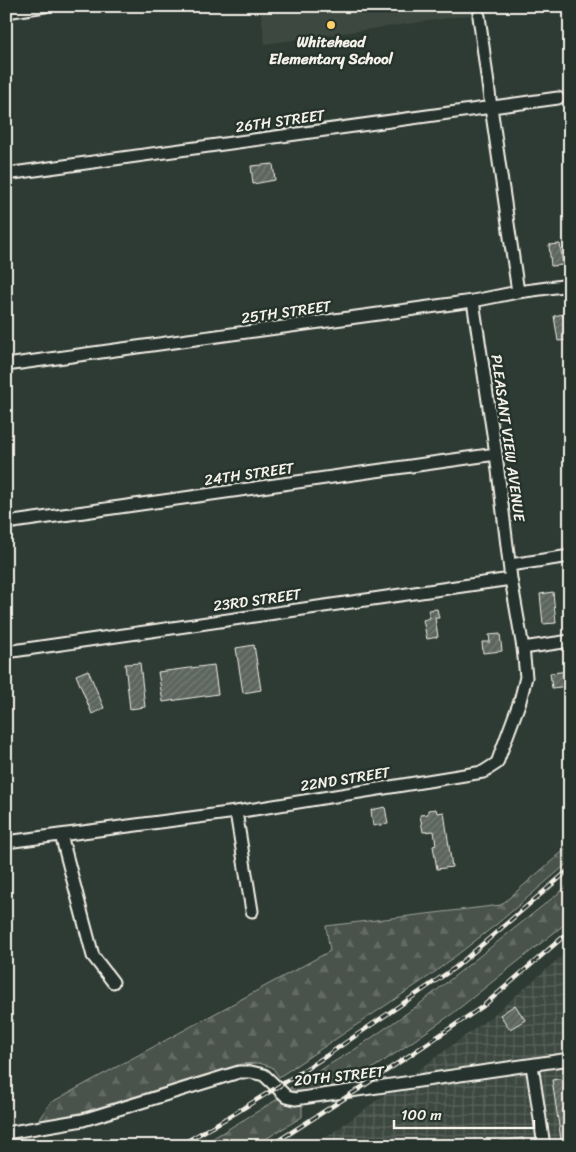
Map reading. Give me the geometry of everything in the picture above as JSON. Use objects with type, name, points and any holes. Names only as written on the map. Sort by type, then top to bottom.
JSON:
[{"type":"street","points":[[6,12],[44,6]]},
{"type":"street","points":[[479,16],[518,292]]},
{"type":"street","name":"26TH STREET","points":[[6,174],[558,98]]},
{"type":"street","name":"25TH STREET","points":[[6,365],[473,301],[518,292],[570,285]]},
{"type":"street","name":"PLEASANT VIEW AVENUE","points":[[473,301],[496,454],[511,579]]},
{"type":"street","name":"24TH STREET","points":[[6,523],[496,454]]},
{"type":"street","points":[[510,565],[570,556]]},
{"type":"street","name":"22ND STREET","points":[[6,842],[236,812],[483,772],[497,763],[520,701],[526,677],[511,579]]},
{"type":"street","name":"23RD STREET","points":[[6,652],[511,579]]},
{"type":"street","points":[[523,648],[570,641]]},
{"type":"street","points":[[236,812],[252,911]]},
{"type":"street","points":[[61,835],[93,956],[113,982]]},
{"type":"street","name":"20TH STREET","points":[[6,1133],[83,1120],[239,1072],[264,1075],[287,1097],[295,1099],[570,1059]]},
{"type":"street","points":[[532,1065],[544,1146]]},
{"type":"shaded area","name":"Whitehead Elementary School","points":[[260,6],[533,6],[265,44]]},
{"type":"shaded area","points":[[570,949],[570,1146],[314,1146],[492,1016]]},
{"type":"green space","points":[[570,845],[570,861],[497,924],[431,975],[279,1077],[272,1067],[259,1063],[241,1064],[83,1112],[37,1122],[50,1103],[330,951],[326,926],[501,905]]},
{"type":"green space","points":[[570,884],[570,920],[452,1014],[350,1083],[305,1091],[296,1091],[290,1088],[357,1048],[417,1006]]},
{"type":"green space","points":[[278,1099],[302,1106],[302,1117],[254,1146],[200,1146]]},
{"type":"building","points":[[273,164],[275,180],[253,184],[251,166]]},
{"type":"building","points":[[560,244],[563,265],[551,266],[549,245]]},
{"type":"building","points":[[563,314],[563,317],[570,316],[570,340],[558,341],[554,316]]},
{"type":"building","points":[[553,592],[556,623],[543,624],[540,594]]},
{"type":"building","points":[[437,609],[439,618],[435,618],[438,637],[427,639],[423,620],[430,618],[428,610]]},
{"type":"building","points":[[500,634],[502,651],[483,653],[482,642],[490,642],[489,635]]},
{"type":"building","points":[[254,645],[261,690],[243,693],[236,648]]},
{"type":"building","points":[[140,663],[145,707],[130,709],[125,664]]},
{"type":"building","points":[[214,665],[218,694],[163,702],[158,672]]},
{"type":"building","points":[[88,670],[104,708],[92,714],[76,675]]},
{"type":"building","points":[[570,671],[570,686],[552,688],[550,673]]},
{"type":"building","points":[[385,807],[388,824],[373,826],[371,810]]},
{"type":"building","points":[[436,809],[437,813],[444,812],[452,867],[437,869],[433,846],[436,845],[434,831],[423,832],[420,815],[428,814],[428,810]]},
{"type":"building","points":[[515,1005],[525,1020],[510,1029],[500,1015]]},
{"type":"building","points":[[570,1077],[570,1146],[562,1146],[552,1080]]},
{"type":"building","points":[[523,1138],[524,1146],[501,1146],[500,1141]]},
{"type":"railway","points":[[179,1146],[326,1056],[456,967],[570,869]]},
{"type":"railway","points":[[270,1146],[482,1007],[570,931]]},
{"type":"place","name":"Whitehead Elementary School","points":[[331,25]]}]
